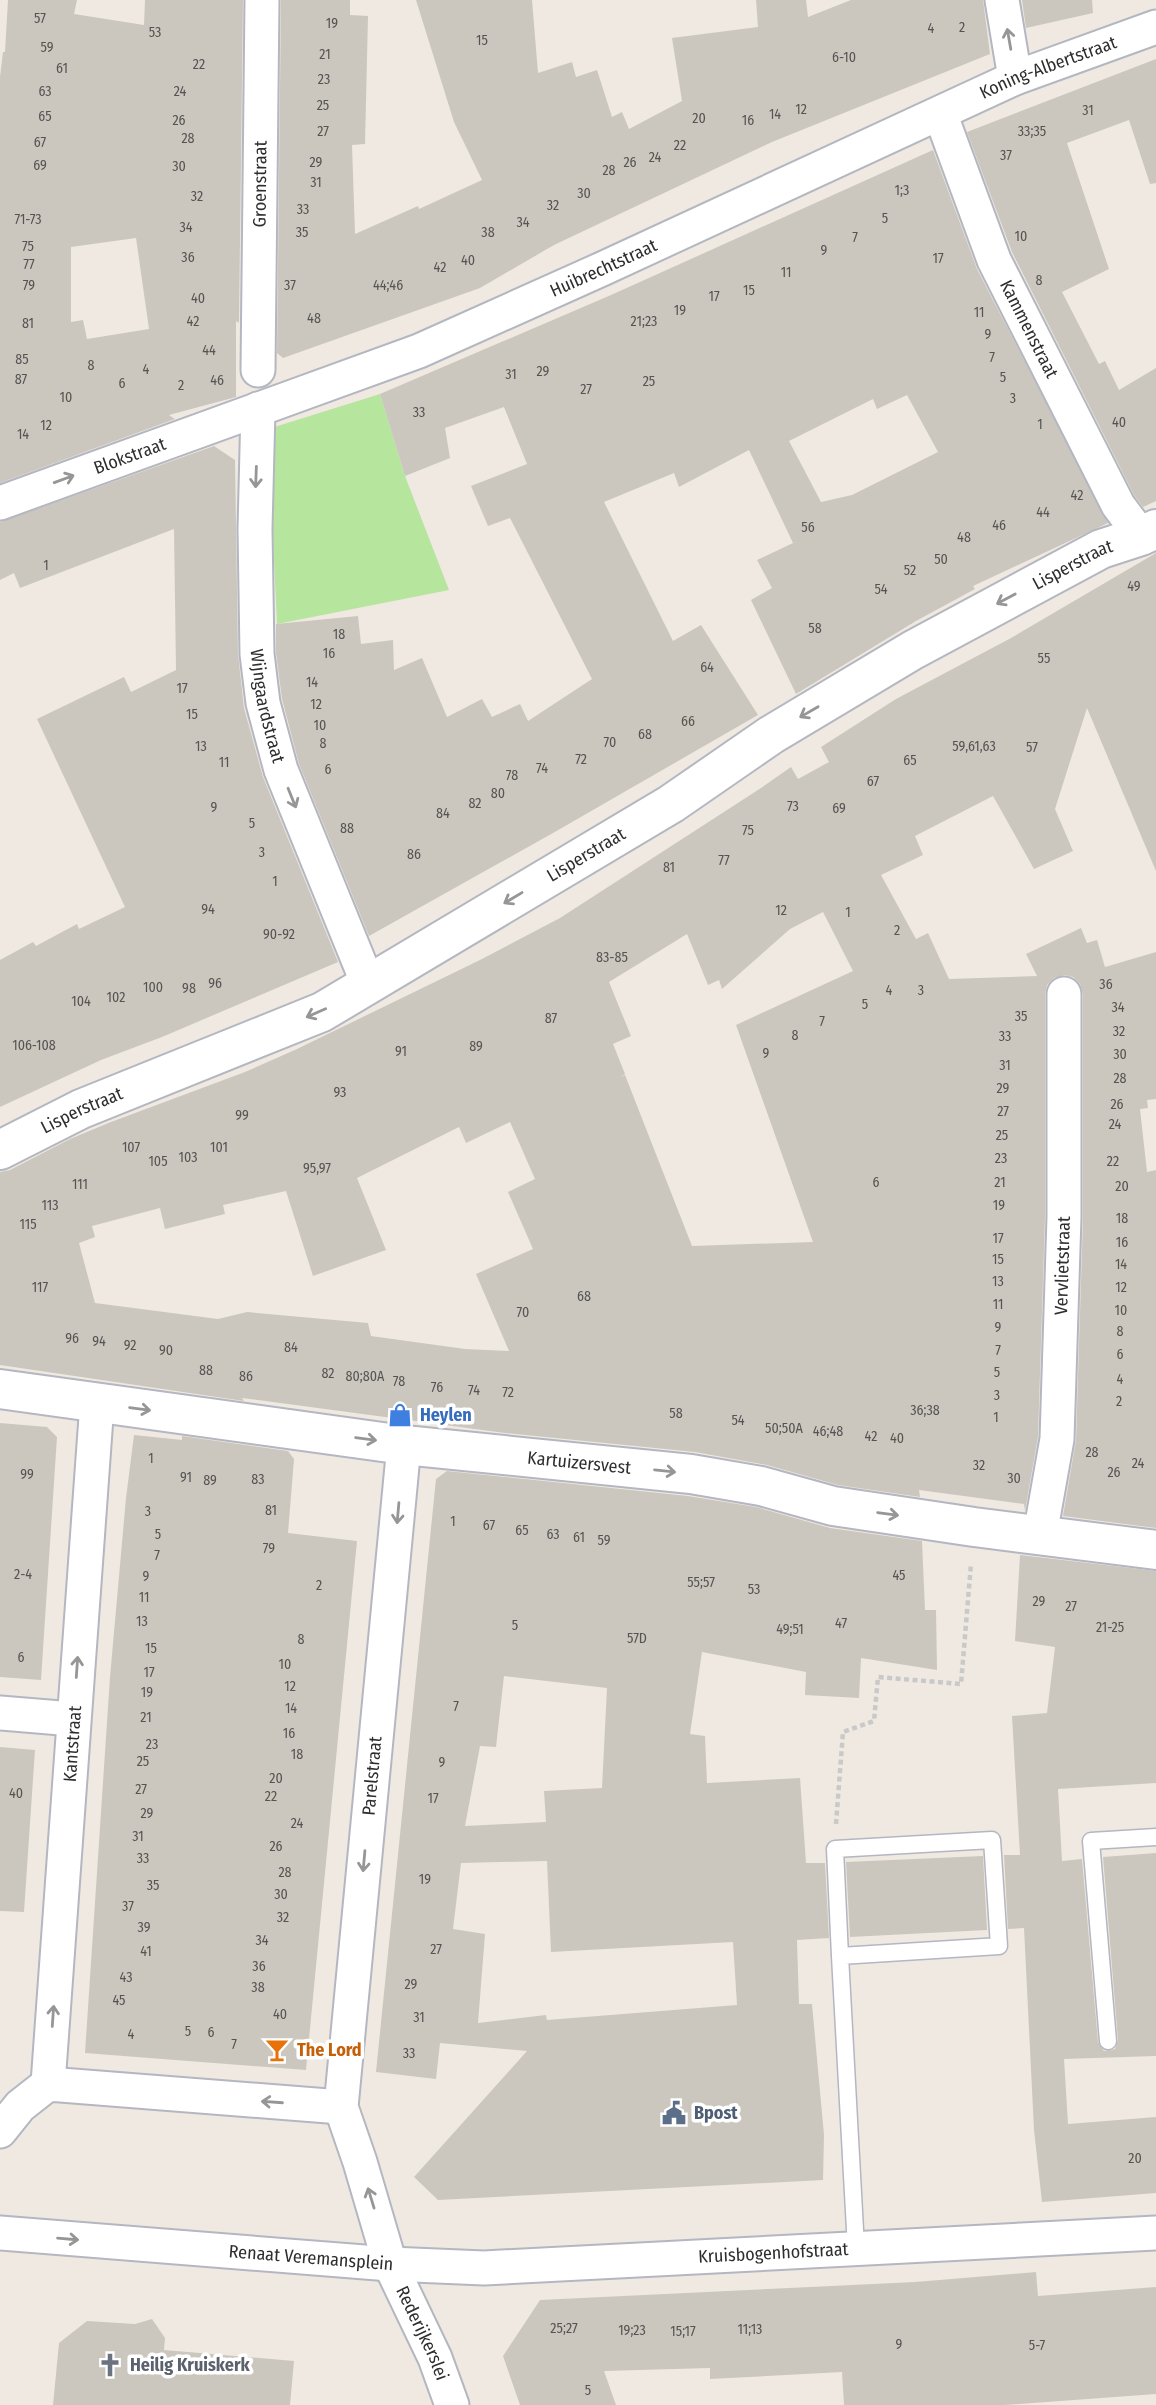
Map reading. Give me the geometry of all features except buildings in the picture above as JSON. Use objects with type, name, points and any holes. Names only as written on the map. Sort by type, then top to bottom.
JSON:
[{"type":"street","name":"Groenstraat","points":[[258,370],[262,0]]},
{"type":"street","points":[[1002,0],[1015,78]]},
{"type":"street","name":"Koning-Albertstraat","points":[[940,113],[1015,78],[1156,27]]},
{"type":"street","name":"Huibrechtstraat","points":[[258,409],[419,351],[940,113]]},
{"type":"street","name":"Kammenstraat","points":[[940,113],[994,260],[1118,505],[1149,533]]},
{"type":"street","name":"Blokstraat","points":[[0,503],[258,409]]},
{"type":"street","name":"Wijngaardstraat","points":[[258,409],[255,529],[257,640],[264,703],[281,770],[368,984]]},
{"type":"street","name":"Lisperstraat","points":[[0,1150],[81,1109],[321,1012],[671,804],[771,735],[913,650],[1101,549],[1149,533]]},
{"type":"street","name":"Vervlietstraat","points":[[1040,1535],[1057,1439],[1064,1217],[1064,994]]},
{"type":"street","name":"Kartuizersvest","points":[[0,1388],[404,1445],[691,1474],[761,1486],[833,1506],[974,1527],[1156,1549]]},
{"type":"street","name":"Kantstraat","points":[[48,2084],[97,1402]]},
{"type":"street","name":"Parelstraat","points":[[341,2108],[404,1445]]},
{"type":"street","points":[[0,1713],[74,1719]]},
{"type":"street","points":[[0,2131],[20,2106],[48,2084],[341,2108]]},
{"type":"street","name":"Renaat Veremansplein","points":[[0,2234],[390,2263],[341,2108]]},
{"type":"street","name":"Kruisbogenhofstraat","points":[[390,2263],[484,2268],[1156,2233]]},
{"type":"street","name":"Rederijkerslei","points":[[390,2263],[435,2358],[452,2405]]},
{"type":"lane","points":[[1108,2041],[1091,1841],[1156,1837]]},
{"type":"lane","points":[[841,1956],[999,1946],[992,1840],[835,1849],[856,2248]]},
{"type":"path","points":[[835,1849],[842,1732],[874,1721],[878,1677],[961,1684],[974,1527]]},
{"type":"green space","points":[[380,394],[405,476],[449,590],[277,624],[268,429]]},
{"type":"place","name":"Heylen","points":[[400,1415]]},
{"type":"place","name":"The Lord","points":[[277,2050]]},
{"type":"place","name":"Bpost","points":[[674,2113]]},
{"type":"place","name":"Heilig Kruiskerk","points":[[110,2365]]}]
